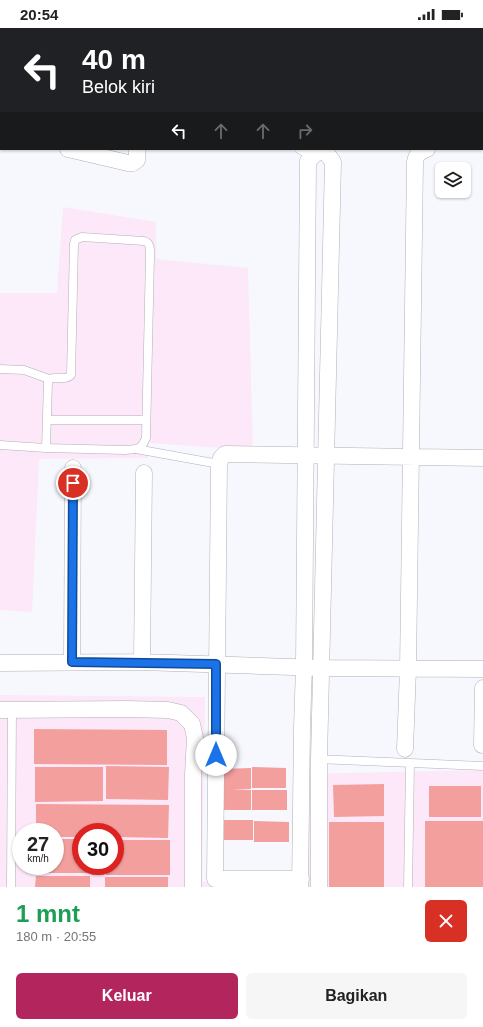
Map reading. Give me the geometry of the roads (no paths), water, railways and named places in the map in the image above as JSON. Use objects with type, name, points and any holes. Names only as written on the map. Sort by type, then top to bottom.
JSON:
[{"type":"street","points":[[72,150],[128,163],[133,163],[137,160],[137,150]]},
{"type":"street","points":[[408,757],[415,162],[416,157],[420,152],[425,150]]},
{"type":"street","points":[[319,887],[319,759],[322,668],[326,456],[333,162],[313,151],[308,161],[305,455],[304,667],[300,883],[216,879],[216,664],[220,458],[225,454],[305,455],[326,456],[411,458],[483,458]]},
{"type":"street","points":[[72,662],[73,468]]},
{"type":"street","points":[[142,662],[144,473]]},
{"type":"street","points":[[0,663],[142,662],[322,668],[483,669]]},
{"type":"street","points":[[482,745],[483,688]]},
{"type":"street","points":[[6,710],[127,709],[168,710],[182,713],[192,724],[195,738],[193,775],[193,887]]},
{"type":"lane","points":[[0,369],[24,370],[49,379],[66,378],[72,375],[75,240],[82,237],[144,240],[150,246],[146,438],[143,446],[136,449]]},
{"type":"lane","points":[[46,448],[49,379]]},
{"type":"lane","points":[[48,420],[146,420]]},
{"type":"lane","points":[[0,445],[46,448],[136,449],[219,464]]},
{"type":"lane","points":[[6,710],[11,887]]},
{"type":"lane","points":[[302,759],[408,757],[483,766]]},
{"type":"lane","points":[[408,757],[408,887]]}]
